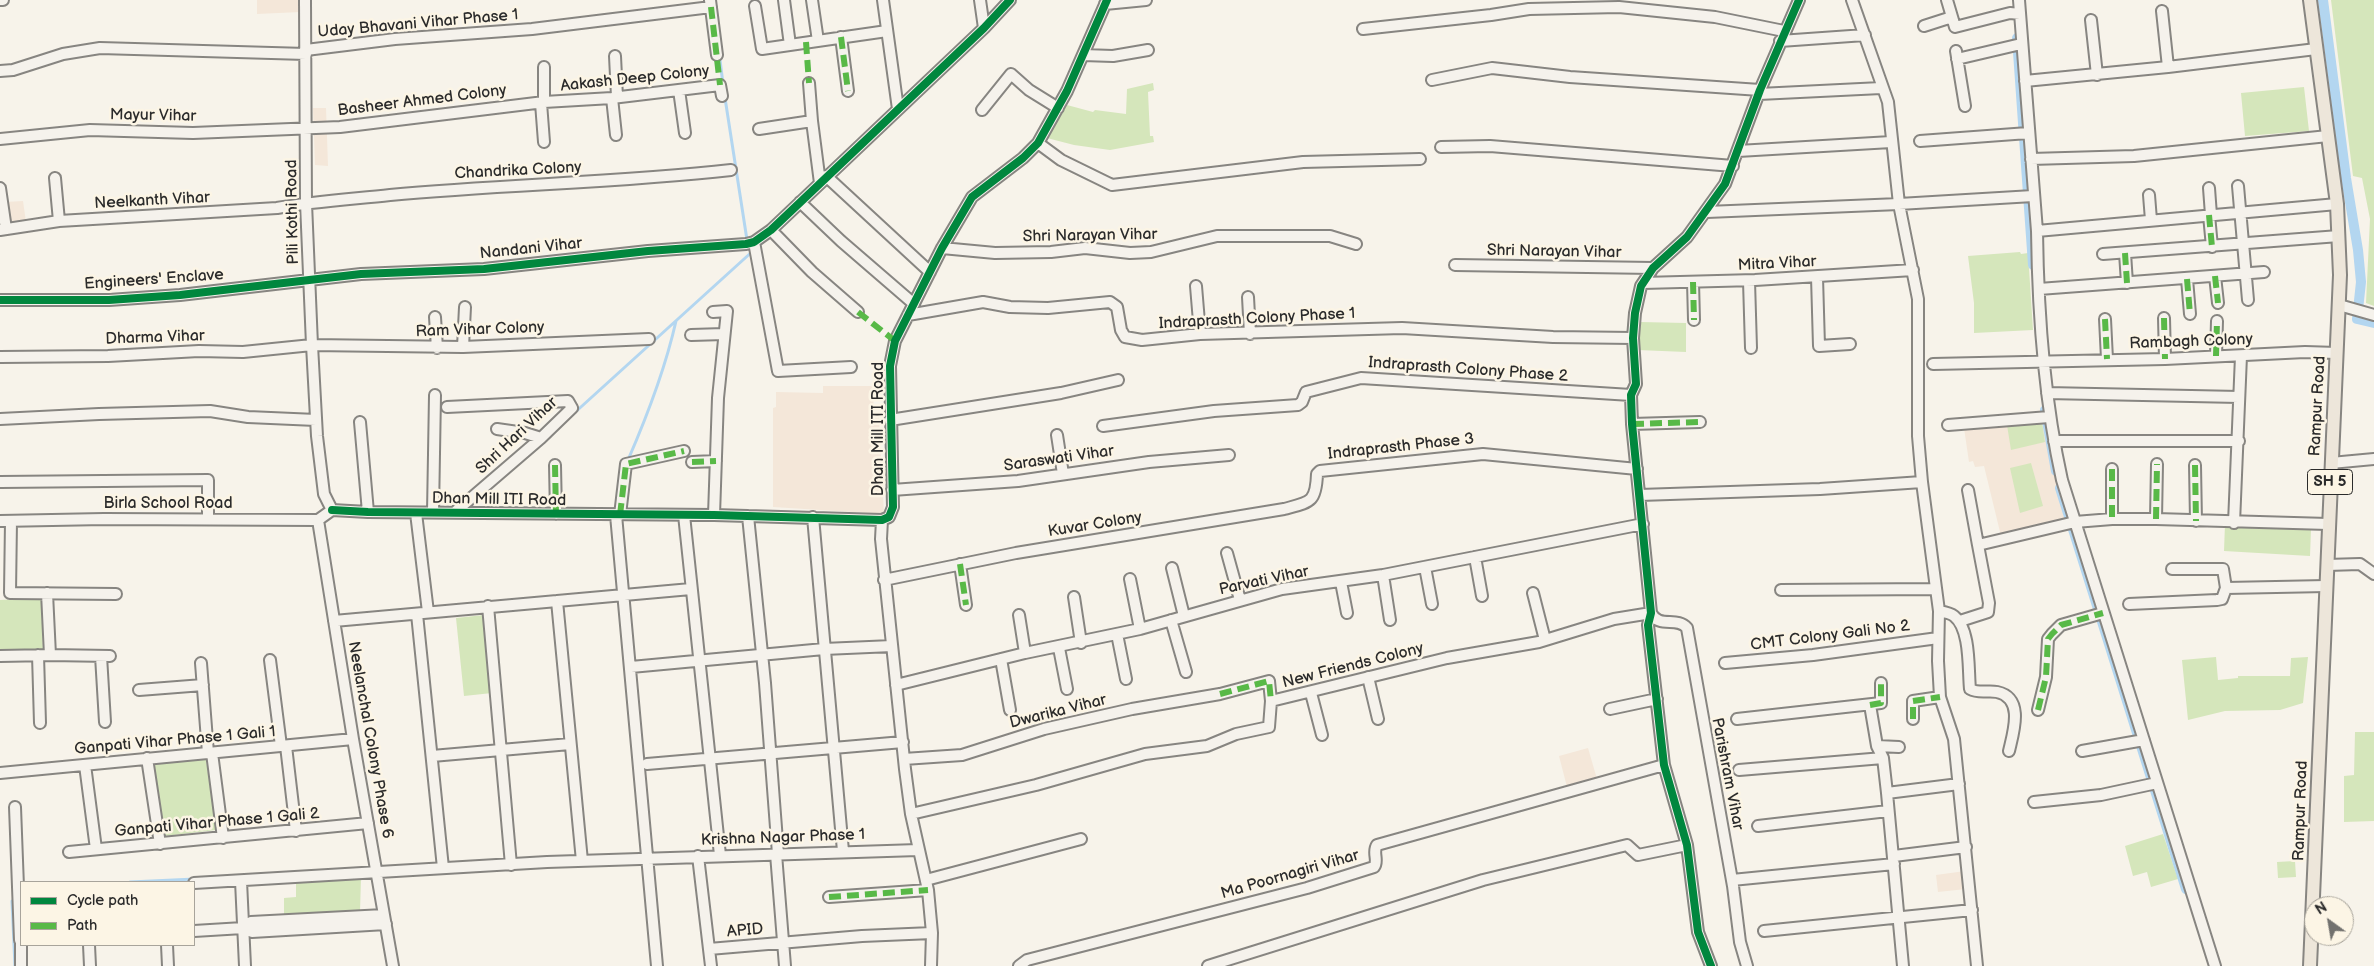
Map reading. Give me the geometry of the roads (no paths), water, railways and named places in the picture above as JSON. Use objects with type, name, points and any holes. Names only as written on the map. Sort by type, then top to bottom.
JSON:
[{"type":"main road","name":"Rampur Road","points":[[2310,0],[2337,204],[2339,236],[2339,305],[2310,966]]},
{"type":"street","name":"Pili Kothi Road","points":[[305,0],[306,203],[312,345],[316,420],[324,494],[332,510]]},
{"type":"street","points":[[784,0],[790,45]]},
{"type":"street","points":[[812,0],[818,41]]},
{"type":"street","points":[[883,0],[898,109]]},
{"type":"street","points":[[980,0],[984,28]]},
{"type":"street","points":[[851,368],[778,372],[755,246],[773,232],[898,109],[984,28],[1010,0]]},
{"type":"street","points":[[1106,2],[1146,0]]},
{"type":"street","points":[[1711,966],[1698,932],[1688,845],[1664,765],[1648,625],[1652,612],[1632,424],[1631,395],[1636,384],[1633,338],[1635,313],[1643,283],[1653,268],[1687,237],[1707,212],[1725,184],[1782,36],[1799,0]]},
{"type":"street","points":[[1852,0],[1890,115],[1891,142],[1899,204],[1918,299],[1918,436],[1922,482],[1939,611],[1940,697],[1954,739],[1977,966]]},
{"type":"street","points":[[1948,0],[1955,28],[2016,13]]},
{"type":"street","points":[[2018,0],[2016,13],[2017,45],[2025,81],[2025,134],[2031,159],[2030,196],[2037,231],[2041,361],[2047,393],[2046,417],[2054,441],[2072,523],[2154,784],[2215,966]]},
{"type":"street","name":"Dhan Mill ITI Road","points":[[332,510],[416,513],[714,515],[882,520],[889,517],[893,507],[890,366],[895,341],[942,248],[972,197],[1023,158],[1038,143],[1058,108],[1106,2]]},
{"type":"street","name":"Uday Bhavani Vihar Phase 1","points":[[0,71],[13,70],[63,54],[100,48],[306,52],[395,39],[532,29],[710,4]]},
{"type":"street","points":[[710,4],[717,55]]},
{"type":"street","points":[[755,6],[762,49],[887,31]]},
{"type":"street","points":[[1363,29],[1529,9],[1602,7],[1714,17],[1782,36],[1865,35]]},
{"type":"street","points":[[2162,10],[2168,67]]},
{"type":"street","points":[[1924,26],[1952,17]]},
{"type":"street","points":[[2091,20],[2097,75]]},
{"type":"street","points":[[841,38],[848,92]]},
{"type":"street","points":[[1965,106],[1956,55],[2017,45]]},
{"type":"street","points":[[2025,81],[2097,75],[2316,49]]},
{"type":"street","points":[[1083,56],[1113,56],[1148,50]]},
{"type":"street","points":[[614,56],[616,135]]},
{"type":"street","points":[[544,68],[544,142]]},
{"type":"street","points":[[1432,80],[1492,68],[1570,77],[1760,92],[1881,88]]},
{"type":"street","points":[[982,110],[1011,74],[1029,90],[1058,108]]},
{"type":"street","points":[[809,83],[812,121],[826,179],[930,272]]},
{"type":"street","name":"Aakash Deep Colony","points":[[543,102],[615,97],[720,85],[722,96]]},
{"type":"street","points":[[679,90],[685,133]]},
{"type":"street","name":"Basheer Ahmed Colony","points":[[306,128],[346,126],[543,102]]},
{"type":"street","points":[[759,129],[812,121]]},
{"type":"street","name":"Mayur Vihar","points":[[0,139],[90,130],[194,133],[306,128]]},
{"type":"street","points":[[1920,141],[2025,134]]},
{"type":"street","points":[[2031,159],[2134,156],[2328,136]]},
{"type":"street","points":[[1738,151],[1891,142]]},
{"type":"street","points":[[1038,143],[1061,160],[1112,184],[1303,162],[1420,159]]},
{"type":"street","points":[[1441,147],[1490,146],[1733,166]]},
{"type":"street","name":"Chandrika Colony","points":[[306,203],[485,186],[654,179],[731,170]]},
{"type":"street","points":[[55,178],[59,221]]},
{"type":"street","points":[[2238,186],[2248,300]]},
{"type":"street","points":[[0,188],[3,229]]},
{"type":"street","points":[[2209,188],[2212,247]]},
{"type":"street","points":[[2149,195],[2151,220]]},
{"type":"street","points":[[1707,212],[1899,204],[2030,196]]},
{"type":"street","name":"Neelkanth Vihar","points":[[3,229],[59,221],[277,208],[306,203]]},
{"type":"street","points":[[801,203],[841,241],[914,304]]},
{"type":"street","points":[[2037,231],[2337,204]]},
{"type":"street","points":[[773,232],[812,272],[858,312]]},
{"type":"street","name":"Shri Narayan Vihar","points":[[942,248],[995,253],[1051,252],[1085,248],[1137,253],[1186,245],[1217,236],[1330,236],[1356,244]]},
{"type":"street","points":[[2104,254],[2339,236]]},
{"type":"street","name":"Nandani Vihar","points":[[310,280],[361,274],[484,269],[648,251],[746,244],[755,246]]},
{"type":"street","points":[[2124,253],[2127,282]]},
{"type":"street","name":"Shri Narayan Vihar","points":[[1455,265],[1653,268]]},
{"type":"street","name":"Mitra Vihar","points":[[1643,283],[1749,281],[1912,270]]},
{"type":"street","points":[[2039,289],[2264,272]]},
{"type":"street","points":[[2216,276],[2218,303]]},
{"type":"street","points":[[1817,277],[1819,346],[1850,344]]},
{"type":"street","points":[[2187,279],[2190,314]]},
{"type":"street","name":"Engineers' Enclave","points":[[0,300],[108,300],[180,295],[310,280]]},
{"type":"street","points":[[1749,281],[1752,348]]},
{"type":"street","points":[[1693,282],[1694,320]]},
{"type":"street","points":[[1196,286],[1200,334]]},
{"type":"street","points":[[1248,297],[1250,334]]},
{"type":"street","name":"Indraprasth Colony Phase 1","points":[[908,315],[983,302],[1010,307],[1048,308],[1110,302],[1117,307],[1121,330],[1125,336],[1142,340],[1200,334],[1402,328],[1553,337],[1633,338]]},
{"type":"street","points":[[2339,305],[2369,313]]},
{"type":"street","points":[[462,348],[465,307]]},
{"type":"street","points":[[713,312],[727,311],[718,406],[714,515]]},
{"type":"street","points":[[435,317],[437,348]]},
{"type":"street","points":[[2164,318],[2165,358]]},
{"type":"street","points":[[2105,319],[2107,359]]},
{"type":"street","points":[[2216,356],[2217,321]]},
{"type":"street","points":[[691,335],[724,334]]},
{"type":"street","name":"Ram Vihar Colony","points":[[312,345],[462,348],[649,339]]},
{"type":"street","name":"Dharma Vihar","points":[[0,357],[108,356],[199,351],[243,352],[312,345]]},
{"type":"street","name":"Rambagh Colony","points":[[1933,364],[2241,356],[2304,352],[2337,353]]},
{"type":"street","points":[[2234,523],[2239,441],[2241,356]]},
{"type":"street","name":"Indraprasth Colony Phase 2","points":[[1103,426],[1214,411],[1298,405],[1302,402],[1306,392],[1361,378],[1631,395]]},
{"type":"street","points":[[890,420],[1061,393],[1118,380]]},
{"type":"street","points":[[2047,393],[2239,397]]},
{"type":"street","points":[[433,512],[435,394]]},
{"type":"street","name":"Shri Hari Vihar","points":[[446,407],[568,401],[572,408],[541,438],[455,512]]},
{"type":"street","points":[[0,419],[210,411],[248,417],[316,420]]},
{"type":"street","points":[[1948,425],[2046,417]]},
{"type":"street","points":[[360,422],[368,512]]},
{"type":"street","points":[[1632,424],[1700,422]]},
{"type":"street","points":[[497,429],[525,432],[541,438]]},
{"type":"street","points":[[1057,434],[1063,474]]},
{"type":"street","points":[[2054,441],[2239,441]]},
{"type":"street","points":[[657,966],[618,515],[626,464],[684,451]]},
{"type":"street","name":"Indraprasth Phase 3","points":[[1310,502],[1316,490],[1317,474],[1320,470],[1378,466],[1450,456],[1483,454],[1638,469]]},
{"type":"street","name":"Saraswati Vihar","points":[[892,490],[1018,481],[1149,462],[1229,456]]},
{"type":"street","points":[[2331,463],[2374,459]]},
{"type":"street","points":[[692,462],[716,461]]},
{"type":"street","points":[[2156,519],[2157,464]]},
{"type":"street","points":[[555,465],[556,514]]},
{"type":"street","points":[[2195,465],[2196,521]]},
{"type":"street","points":[[2112,469],[2112,519]]},
{"type":"street","points":[[0,482],[208,480],[208,519]]},
{"type":"street","points":[[1640,494],[1820,489],[1922,482]]},
{"type":"street","points":[[1960,621],[1988,612],[1989,603],[1968,490]]},
{"type":"street","name":"Kuvar Colony","points":[[884,580],[1016,553],[1284,509],[1310,502]]},
{"type":"street","points":[[318,520],[332,510]]},
{"type":"street","points":[[416,513],[432,756],[444,868]]},
{"type":"street","points":[[684,515],[720,855]]},
{"type":"street","points":[[748,516],[771,754],[785,966]]},
{"type":"street","name":"Birla School Road","points":[[5,521],[104,518],[318,520]]},
{"type":"street","points":[[813,518],[843,851]]},
{"type":"street","points":[[1978,546],[2072,523],[2112,519],[2328,524]]},
{"type":"street","name":"Neelanchal Colony Phase 6","points":[[318,520],[353,739],[393,966]]},
{"type":"street","points":[[882,520],[881,538],[884,580],[904,759],[911,814],[927,885],[932,933],[931,966]]},
{"type":"street","points":[[5,521],[5,593],[116,594]]},
{"type":"street","name":"Parvati Vihar","points":[[896,685],[1025,653],[1059,648],[1140,629],[1282,589],[1383,575],[1643,524]]},
{"type":"street","points":[[1227,553],[1240,600]]},
{"type":"street","points":[[1475,556],[1482,596]]},
{"type":"street","points":[[960,564],[966,605]]},
{"type":"street","points":[[2327,565],[2360,564],[2374,574]]},
{"type":"street","points":[[1425,567],[1432,604]]},
{"type":"street","points":[[1172,568],[1184,616]]},
{"type":"street","points":[[2129,604],[2222,599],[2226,588],[2223,569],[2172,569]]},
{"type":"street","points":[[1383,575],[1390,620]]},
{"type":"street","points":[[1130,579],[1140,629]]},
{"type":"street","points":[[1342,582],[1347,613]]},
{"type":"street","points":[[2226,588],[2326,586]]},
{"type":"street","points":[[1781,590],[1935,588]]},
{"type":"street","points":[[334,621],[691,589]]},
{"type":"street","points":[[47,593],[50,655]]},
{"type":"street","points":[[1533,593],[1545,640]]},
{"type":"street","points":[[1074,597],[1081,643]]},
{"type":"street","points":[[557,601],[582,861]]},
{"type":"street","points":[[488,606],[511,864]]},
{"type":"street","points":[[1939,611],[1953,615],[1960,621],[1968,653],[1970,689],[1975,692],[1996,692],[2008,697],[2017,715],[2009,751]]},
{"type":"street","name":"New Friends Colony","points":[[911,814],[988,797],[1145,754],[1207,746],[1236,734],[1269,727],[1271,701],[1311,693],[1464,654],[1545,640],[1614,619],[1652,612]]},
{"type":"street","name":"Parishram Vihar","points":[[1652,612],[1654,618],[1660,622],[1682,624],[1687,628],[1732,880],[1739,936],[1747,966]]},
{"type":"street","points":[[2038,710],[2046,676],[2048,639],[2061,625],[2101,614]]},
{"type":"street","points":[[1019,615],[1025,653]]},
{"type":"street","points":[[1172,620],[1186,672]]},
{"type":"street","points":[[1117,634],[1126,679]]},
{"type":"street","name":"CMT Colony Gali No 2","points":[[1725,663],[1813,655],[1938,638]]},
{"type":"street","points":[[631,667],[824,649],[892,646]]},
{"type":"street","points":[[1059,648],[1067,689]]},
{"type":"street","points":[[38,655],[40,723]]},
{"type":"street","points":[[0,656],[106,656],[105,722]]},
{"type":"street","points":[[1001,659],[1010,710]]},
{"type":"street","points":[[270,660],[296,831]]},
{"type":"street","points":[[201,663],[210,753],[223,838]]},
{"type":"street","points":[[1368,677],[1378,719]]},
{"type":"street","name":"Dwarika Vihar","points":[[904,759],[962,756],[1044,729],[1166,702],[1220,694],[1269,681],[1271,701]]},
{"type":"street","points":[[1737,719],[1881,703],[1881,683]]},
{"type":"street","points":[[140,690],[203,685]]},
{"type":"street","points":[[1311,693],[1322,735]]},
{"type":"street","points":[[1913,719],[1912,701],[1940,697]]},
{"type":"street","points":[[1610,709],[1657,699]]},
{"type":"street","points":[[1870,705],[1877,746],[1883,758],[1894,860],[1902,966]]},
{"type":"street","name":"Ganpati Vihar Phase 1 Gali 1","points":[[0,773],[353,739]]},
{"type":"street","points":[[2082,750],[2141,741]]},
{"type":"street","points":[[647,764],[903,742]]},
{"type":"street","points":[[432,756],[570,744]]},
{"type":"street","points":[[1877,746],[1899,747]]},
{"type":"street","points":[[146,758],[160,844]]},
{"type":"street","points":[[1739,770],[1883,758]]},
{"type":"street","points":[[85,765],[96,849]]},
{"type":"street","name":"Ma Poornagiri Vihar","points":[[1019,966],[1027,960],[1307,888],[1374,868],[1377,845],[1664,765]]},
{"type":"street","points":[[1887,794],[1960,784]]},
{"type":"street","points":[[2034,802],[2101,795],[2154,784]]},
{"type":"street","points":[[16,807],[20,891]]},
{"type":"street","points":[[1758,826],[1888,810]]},
{"type":"street","name":"Ganpati Vihar Phase 1 Gali 2","points":[[69,852],[368,823]]},
{"type":"street","points":[[829,897],[927,885],[1081,839]]},
{"type":"street","points":[[1208,966],[1483,880],[1627,845],[1638,855],[1688,845]]},
{"type":"street","points":[[1732,880],[1894,860],[1966,847]]},
{"type":"street","name":"Krishna Nagar Phase 1","points":[[195,883],[511,864],[720,855],[918,850]]},
{"type":"street","points":[[698,856],[711,966]]},
{"type":"street","points":[[241,881],[245,966]]},
{"type":"street","points":[[1764,931],[1972,910]]},
{"type":"street","points":[[195,931],[244,928],[251,922],[385,920]]},
{"type":"street","name":"APID","points":[[709,949],[783,942],[932,933]]},
{"type":"street","points":[[21,946],[21,966]]},
{"type":"street","points":[[88,946],[90,966]]},
{"type":"street","points":[[167,946],[168,966]]},
{"type":"waterway","points":[[2323,0],[2346,178],[2358,250],[2361,282],[2357,319],[2374,323]]},
{"type":"waterway","points":[[2017,38],[2033,265]]},
{"type":"waterway","points":[[720,60],[723,84]]},
{"type":"waterway","points":[[725,98],[747,240]]},
{"type":"waterway","points":[[571,416],[765,240]]},
{"type":"waterway","points":[[628,460],[655,392],[667,357],[676,321]]},
{"type":"waterway","points":[[2045,410],[2056,471]]},
{"type":"waterway","points":[[2060,488],[2186,889]]},
{"type":"waterway","points":[[152,881],[195,879]]},
{"type":"waterway","points":[[12,901],[15,966]]}]
